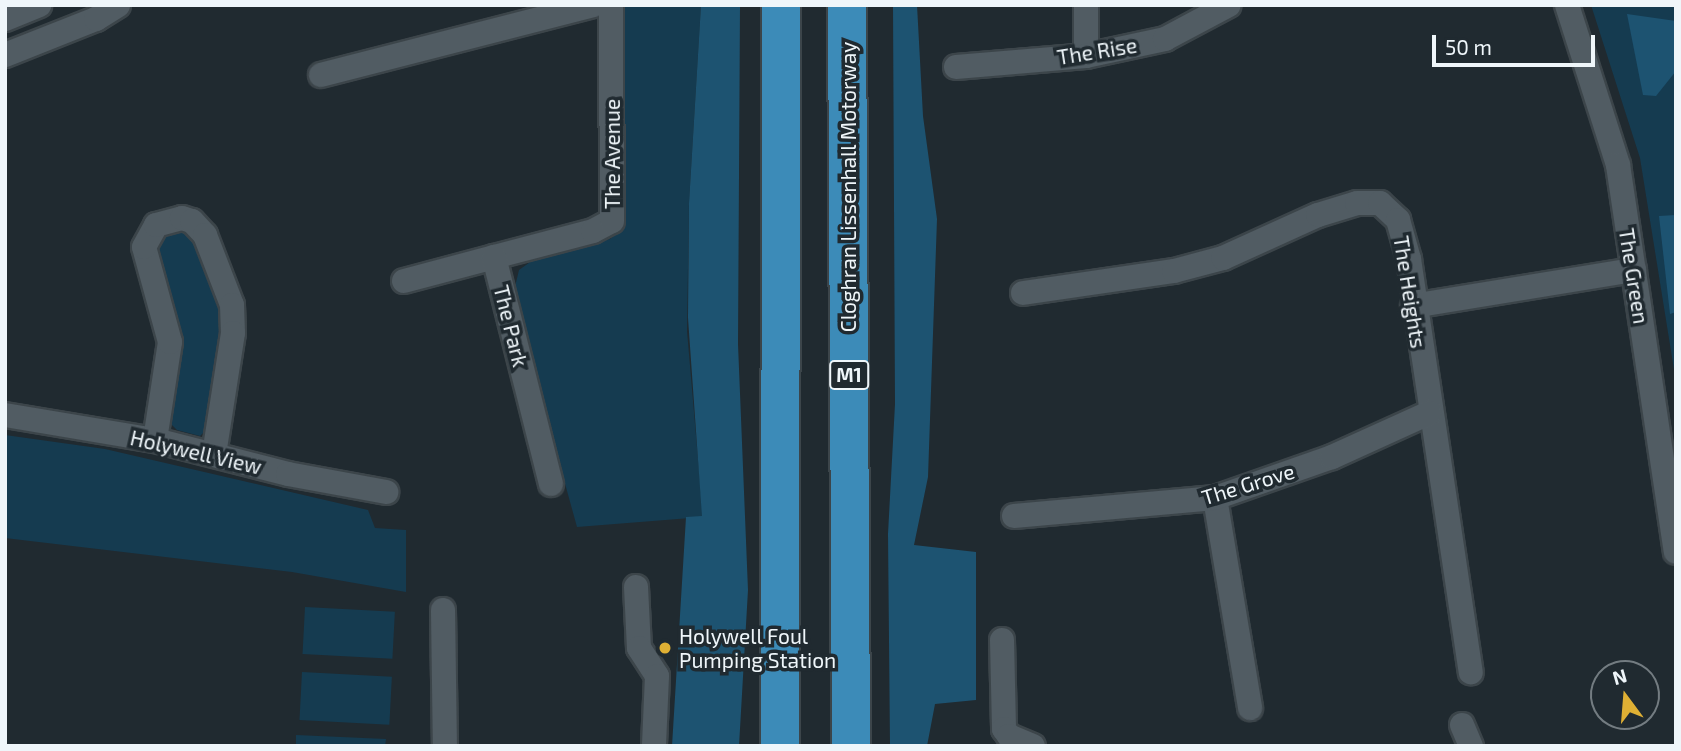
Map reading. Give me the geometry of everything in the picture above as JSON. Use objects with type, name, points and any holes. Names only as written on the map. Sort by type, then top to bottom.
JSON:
[{"type":"highway","points":[[780,746],[781,5]]},
{"type":"highway","name":"Cloghran Lissenhall Motorway","points":[[848,5],[850,746]]},
{"type":"street","points":[[5,19],[39,5]]},
{"type":"street","points":[[5,55],[96,19],[118,5]]},
{"type":"street","points":[[321,75],[593,5]]},
{"type":"street","name":"The Avenue","points":[[494,257],[593,231],[612,221],[611,5]]},
{"type":"street","points":[[1086,5],[1086,56]]},
{"type":"street","name":"The Rise","points":[[956,67],[1086,56],[1165,39],[1229,5]]},
{"type":"street","name":"The Green","points":[[1567,5],[1618,165],[1676,552]]},
{"type":"street","name":"The Heights","points":[[1023,293],[1174,271],[1223,258],[1318,215],[1357,203],[1380,203],[1398,220],[1471,672]]},
{"type":"street","points":[[155,440],[170,342],[144,247],[156,225],[182,218],[205,234],[233,312],[214,454]]},
{"type":"street","name":"The Park","points":[[404,281],[494,257],[551,484]]},
{"type":"street","points":[[1413,306],[1634,271]]},
{"type":"street","name":"The Grove","points":[[1014,516],[1215,498],[1332,457],[1429,413]]},
{"type":"street","name":"Holywell View","points":[[5,415],[155,440],[288,474],[386,492]]},
{"type":"street","points":[[1215,498],[1250,708]]},
{"type":"street","points":[[636,587],[639,648],[657,676],[654,746]]},
{"type":"street","points":[[443,610],[445,746]]},
{"type":"street","points":[[1002,640],[1004,729],[1009,736],[1033,746]]},
{"type":"shaded area","points":[[625,5],[701,5],[689,203],[687,331],[703,517],[577,527],[513,295],[519,270],[533,260],[610,239],[624,228]]},
{"type":"shaded area","points":[[701,5],[740,5],[738,344],[748,590],[739,746],[672,746],[686,517],[702,516],[688,318],[689,203]]},
{"type":"shaded area","points":[[893,5],[917,5],[923,116],[937,219],[928,477],[914,545],[976,552],[976,700],[935,704],[927,746],[890,746],[888,534],[895,404]]},
{"type":"shaded area","points":[[1591,5],[1676,5],[1676,382],[1640,158]]},
{"type":"shaded area","points":[[1627,14],[1676,21],[1676,71],[1656,96],[1643,95]]},
{"type":"shaded area","points":[[1676,215],[1676,312],[1670,314],[1659,216]]},
{"type":"shaded area","points":[[187,229],[204,256],[226,326],[206,430],[200,436],[177,430],[171,424],[156,263],[156,237]]},
{"type":"shaded area","points":[[5,435],[105,449],[368,510],[375,528],[406,530],[406,592],[292,572],[5,538]]},
{"type":"shaded area","points":[[305,607],[395,612],[392,659],[303,654]]},
{"type":"shaded area","points":[[302,672],[392,677],[389,725],[299,720]]},
{"type":"shaded area","points":[[296,735],[386,739],[385,746],[296,746]]},
{"type":"place","name":"Holywell Foul Pumping Station","points":[[665,648]]}]
